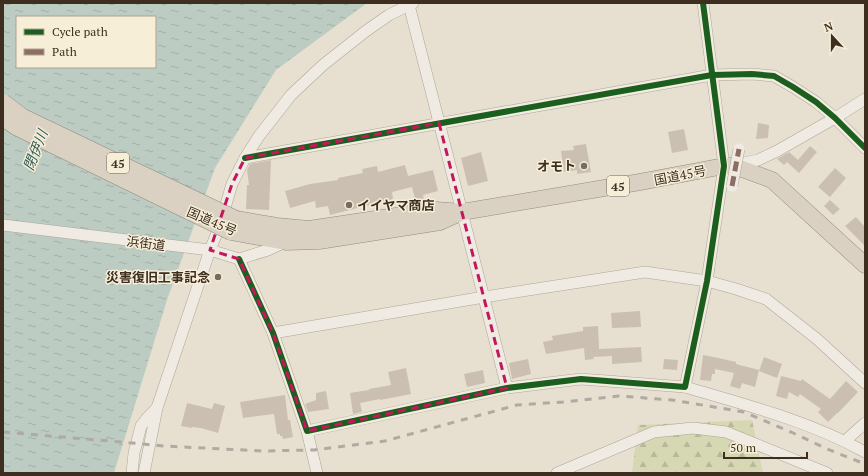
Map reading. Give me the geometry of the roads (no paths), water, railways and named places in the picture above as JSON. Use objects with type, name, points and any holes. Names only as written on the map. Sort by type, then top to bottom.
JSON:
[{"type":"highway","name":"国道45号","points":[[3,102],[23,117],[233,226],[277,226],[309,229],[436,210],[462,212],[729,166]]},
{"type":"highway","name":"国道45号","points":[[3,118],[16,127],[233,226],[286,242],[319,241],[440,222],[462,212]]},
{"type":"highway","points":[[729,166],[772,180],[865,265]]},
{"type":"street","points":[[685,387],[708,282],[729,166],[712,75],[703,3]]},
{"type":"street","points":[[144,473],[157,408],[210,250],[219,228],[232,184],[245,158],[259,136],[291,95],[323,65],[377,23],[411,4],[439,123],[507,388]]},
{"type":"street","points":[[245,158],[712,75],[752,74],[774,76],[793,87],[835,118],[865,148]]},
{"type":"street","points":[[729,166],[758,160],[778,151],[865,99]]},
{"type":"street","points":[[732,186],[739,149]]},
{"type":"street","name":"浜街道","points":[[3,225],[210,250],[239,259]]},
{"type":"street","points":[[286,242],[268,250],[239,259],[273,333],[307,431],[317,473]]},
{"type":"street","points":[[273,333],[484,297],[645,272],[708,282],[766,299],[817,339],[865,383]]},
{"type":"street","points":[[307,431],[507,388],[581,379],[685,387],[788,418],[846,441],[865,452]]},
{"type":"street","points":[[132,473],[134,452],[141,426],[157,408]]},
{"type":"street","points":[[846,441],[865,423]]},
{"type":"street","points":[[557,473],[654,432],[693,428],[726,432],[827,473]]},
{"type":"water","name":"閉伊川","points":[[3,3],[367,3],[276,70],[215,168],[167,300],[114,473],[3,473]]},
{"type":"railway","points":[[3,432],[164,446],[263,451],[314,450],[385,441],[517,405],[619,396],[672,400],[744,412],[827,449],[865,464]]},
{"type":"place","name":"オモト","points":[[584,166]]},
{"type":"place","name":"イイヤマ商店","points":[[349,205]]},
{"type":"place","name":"災害復旧工事記念","points":[[218,277]]}]
